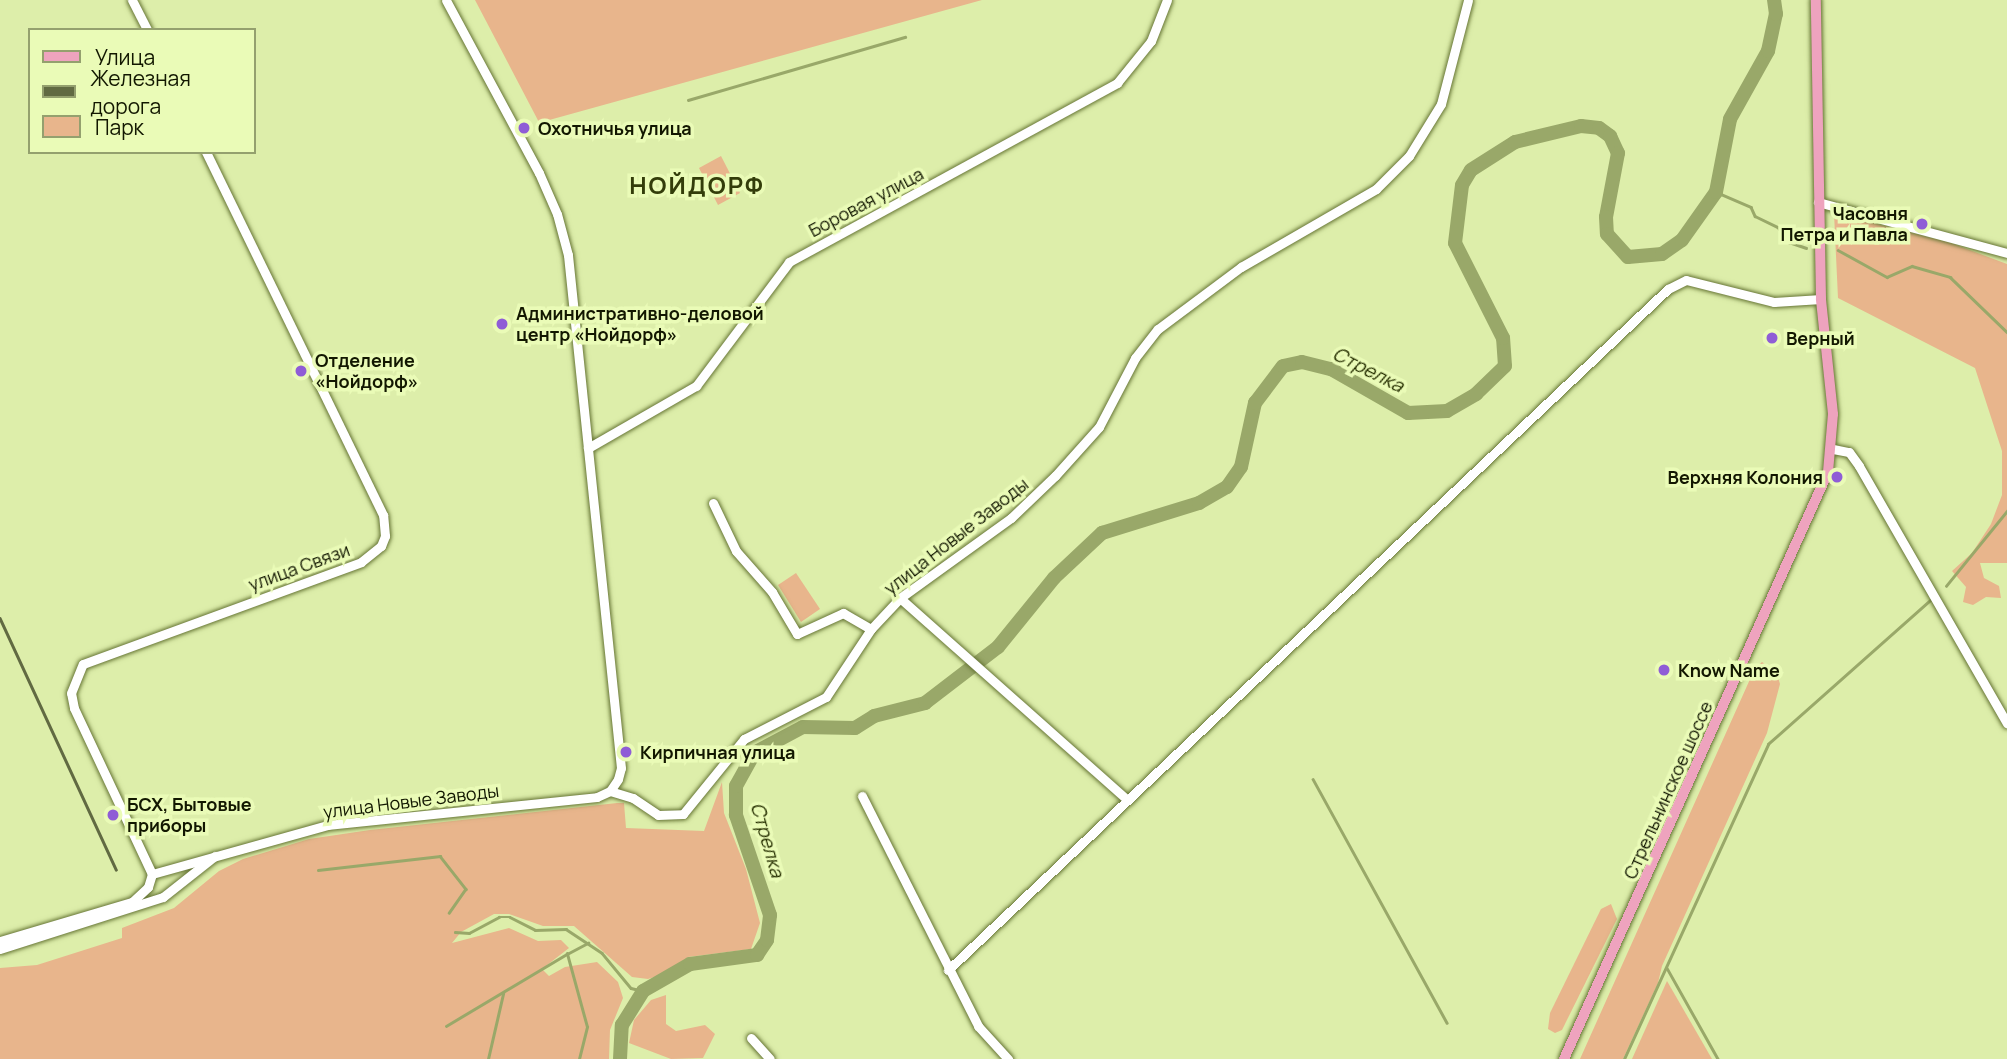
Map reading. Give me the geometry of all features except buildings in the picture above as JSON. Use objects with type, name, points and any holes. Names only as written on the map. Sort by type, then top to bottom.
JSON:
[{"type":"main road","name":"Стрельнинское шоссе","points":[[1564,1059],[1819,499],[1833,449],[1833,414],[1821,299],[1816,0]]},
{"type":"street","points":[[132,0],[145,28]]},
{"type":"street","points":[[446,0],[517,129],[557,214],[568,254],[621,768],[613,788]]},
{"type":"street","name":"Боровая улица","points":[[588,448],[696,386],[789,262],[1117,83],[1152,41],[1167,0]]},
{"type":"street","name":"улица Новые Заводы","points":[[152,874],[216,854],[340,823],[597,797],[613,788],[658,815],[683,814],[744,739],[826,697],[871,629],[900,598],[1003,524],[1055,476],[1115,404],[1144,344],[1174,316],[1283,241],[1357,202],[1392,174],[1409,156],[1441,104],[1468,0]]},
{"type":"street","name":"улица Связи","points":[[152,874],[74,708],[71,693],[83,664],[361,562],[376,552],[385,536],[383,515],[207,154]]},
{"type":"street","points":[[1818,202],[2007,253]]},
{"type":"street","points":[[948,970],[1668,289],[1686,280],[1774,302],[1821,299]]},
{"type":"street","points":[[1833,449],[1849,452],[1859,466],[2007,723]]},
{"type":"street","points":[[713,503],[736,551],[772,592],[797,634],[843,613],[871,629]]},
{"type":"street","points":[[900,598],[1126,799]]},
{"type":"street","points":[[862,796],[948,970],[987,1041],[1008,1059]]},
{"type":"street","name":"улица Новые Заводы","points":[[0,949],[163,897],[216,854]]},
{"type":"street","points":[[0,942],[132,902],[148,887],[152,874]]},
{"type":"street","points":[[751,1038],[770,1059]]},
{"type":"green space","points":[[475,0],[982,0],[542,122],[542,128]]},
{"type":"green space","points":[[721,156],[740,193],[718,205],[699,168]]},
{"type":"green space","points":[[1834,213],[1951,243],[2007,264],[2007,563],[1980,563],[1984,578],[1999,586],[2001,598],[1986,597],[1973,605],[1963,602],[1966,587],[1952,571],[1972,553],[1991,524],[2002,495],[2002,451],[1975,368],[1838,298]]},
{"type":"green space","points":[[796,573],[820,609],[801,622],[778,585]]},
{"type":"green space","points":[[1762,662],[1776,671],[1780,684],[1767,733],[1662,966],[1658,983],[1623,1059],[1580,1059],[1755,668]]},
{"type":"green space","points":[[722,782],[724,813],[746,869],[760,923],[751,949],[688,957],[670,972],[648,979],[632,977],[574,926],[543,926],[509,914],[494,914],[461,932],[452,943],[509,928],[538,941],[561,940],[569,948],[542,969],[549,976],[565,967],[597,962],[618,982],[623,998],[610,1030],[609,1059],[0,1059],[0,968],[37,965],[122,938],[122,928],[174,908],[219,871],[243,859],[309,839],[617,803],[624,803],[626,828],[704,831]]},
{"type":"green space","points":[[1611,904],[1617,919],[1562,1030],[1555,1033],[1548,1029],[1550,1013],[1601,909]]},
{"type":"green space","points":[[1667,981],[1712,1059],[1632,1059]]},
{"type":"green space","points":[[666,995],[666,1024],[676,1031],[705,1025],[715,1034],[703,1058],[671,1059],[629,1043],[634,1020],[651,1000]]},
{"type":"waterway","name":"Стрелка","points":[[620,1059],[622,1025],[643,991],[690,964],[757,955],[767,940],[770,915],[736,815],[736,786],[754,753],[803,727],[855,728],[874,716],[925,703],[998,647],[1054,578],[1102,533],[1199,503],[1227,487],[1241,467],[1255,403],[1283,366],[1302,362],[1331,369],[1408,413],[1447,411],[1476,394],[1505,366],[1503,338],[1455,243],[1462,185],[1471,170],[1515,142],[1581,126],[1599,128],[1610,136],[1618,153],[1606,217],[1607,234],[1628,257],[1662,254],[1682,240],[1716,192],[1730,119],[1768,51],[1776,14],[1774,0]]},
{"type":"waterway","points":[[688,100],[905,37]]},
{"type":"waterway","points":[[1716,192],[1751,207],[1755,216],[1778,227],[1789,242],[1806,248]]},
{"type":"waterway","points":[[1838,250],[1887,277],[1912,266],[1950,277],[2007,332]]},
{"type":"waterway","points":[[1946,586],[2007,511]]},
{"type":"waterway","points":[[1624,1059],[1768,744],[1930,600]]},
{"type":"waterway","points":[[1313,779],[1447,1023]]},
{"type":"waterway","points":[[318,870],[440,856],[466,889],[449,913]]},
{"type":"waterway","points":[[455,932],[469,933],[499,917],[510,917],[535,930],[566,929],[602,953],[631,988],[643,991]]},
{"type":"waterway","points":[[579,1059],[587,1027],[567,954],[588,943]]},
{"type":"waterway","points":[[446,1026],[567,954]]},
{"type":"waterway","points":[[1667,968],[1718,1059]]},
{"type":"waterway","points":[[488,1059],[503,994]]},
{"type":"railway","points":[[0,618],[116,869]]},
{"type":"place","name":"Охотничья улица","points":[[524,128]]},
{"type":"place","name":"Часовня Петра и Павла","points":[[1922,224]]},
{"type":"place","name":"Административно-деловой центр «Нойдорф»","points":[[502,324]]},
{"type":"place","name":"Верный","points":[[1772,338]]},
{"type":"place","name":"Отделение «Нойдорф»","points":[[301,371]]},
{"type":"place","name":"Верхняя Колония","points":[[1837,477]]},
{"type":"place","name":"Know Name","points":[[1664,670]]},
{"type":"place","name":"Кирпичная улица","points":[[626,752]]},
{"type":"place","name":"БСХ, Бытовые приборы","points":[[113,815]]},
{"type":"district","name":"НОЙДОРФ","points":[[697,185]]}]
